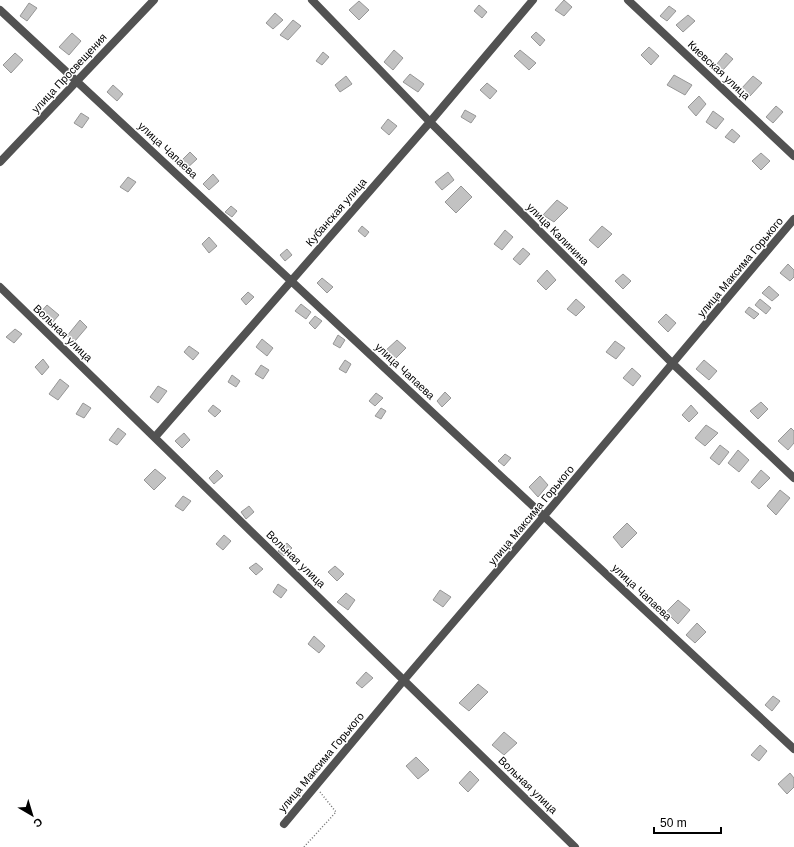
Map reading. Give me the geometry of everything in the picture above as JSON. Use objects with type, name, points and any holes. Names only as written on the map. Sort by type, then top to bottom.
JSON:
[{"type":"street","name":"улица Просвещения","points":[[0,162],[154,0]]},
{"type":"street","name":"улица Калинина","points":[[312,0],[430,122],[673,364],[794,478]]},
{"type":"street","name":"Кубанская улица","points":[[155,438],[430,122],[533,0]]},
{"type":"street","name":"Киевская улица","points":[[628,0],[794,156]]},
{"type":"street","name":"улица Чапаева","points":[[0,10],[794,749]]},
{"type":"street","name":"улица Максима Горького","points":[[284,824],[404,680],[794,220]]},
{"type":"street","name":"Вольная улица","points":[[0,287],[575,847]]},
{"type":"path","points":[[304,847],[336,812],[315,786]]},
{"type":"building","points":[[564,0],[572,7],[564,16],[555,10]]},
{"type":"building","points":[[359,1],[369,10],[359,20],[349,10]]},
{"type":"building","points":[[29,3],[37,8],[27,21],[20,16]]},
{"type":"building","points":[[479,5],[487,12],[482,18],[474,11]]},
{"type":"building","points":[[669,6],[676,11],[667,21],[660,16]]},
{"type":"building","points":[[275,13],[283,20],[273,29],[266,23]]},
{"type":"building","points":[[688,15],[695,21],[683,32],[676,25]]},
{"type":"building","points":[[293,20],[301,26],[288,40],[280,35]]},
{"type":"building","points":[[536,32],[545,40],[540,46],[531,37]]},
{"type":"building","points":[[72,33],[81,41],[69,55],[59,47]]},
{"type":"building","points":[[649,47],[659,56],[651,65],[641,55]]},
{"type":"building","points":[[394,50],[403,58],[393,70],[384,62]]},
{"type":"building","points":[[520,50],[536,63],[529,70],[514,56]]},
{"type":"building","points":[[323,52],[329,57],[322,65],[316,61]]},
{"type":"building","points":[[15,53],[23,60],[11,73],[3,65]]},
{"type":"building","points":[[726,53],[733,59],[722,71],[716,65]]},
{"type":"building","points":[[410,74],[424,84],[418,92],[403,82]]},
{"type":"building","points":[[674,75],[692,85],[685,95],[667,85]]},
{"type":"building","points":[[346,76],[352,84],[340,92],[335,85]]},
{"type":"building","points":[[753,76],[762,83],[750,96],[741,89]]},
{"type":"building","points":[[487,83],[497,91],[490,99],[480,90]]},
{"type":"building","points":[[113,85],[123,94],[117,101],[107,92]]},
{"type":"building","points":[[699,96],[706,104],[696,116],[688,107]]},
{"type":"building","points":[[776,106],[783,112],[773,123],[766,117]]},
{"type":"building","points":[[465,110],[476,116],[471,123],[461,117]]},
{"type":"building","points":[[713,111],[724,119],[716,129],[706,122]]},
{"type":"building","points":[[81,113],[89,118],[82,128],[74,123]]},
{"type":"building","points":[[388,119],[397,126],[389,135],[381,128]]},
{"type":"building","points":[[732,129],[740,136],[734,143],[725,137]]},
{"type":"building","points":[[190,152],[197,159],[186,169],[180,162]]},
{"type":"building","points":[[761,153],[770,161],[761,170],[752,161]]},
{"type":"building","points":[[448,172],[454,180],[442,190],[435,182]]},
{"type":"building","points":[[213,174],[219,181],[209,190],[203,184]]},
{"type":"building","points":[[128,177],[136,182],[128,192],[120,187]]},
{"type":"building","points":[[461,186],[472,197],[456,213],[445,202]]},
{"type":"building","points":[[557,200],[568,208],[554,222],[543,215]]},
{"type":"building","points":[[231,206],[237,211],[232,217],[225,212]]},
{"type":"building","points":[[362,226],[369,232],[365,237],[358,231]]},
{"type":"building","points":[[602,226],[612,234],[598,248],[589,240]]},
{"type":"building","points":[[505,230],[513,237],[502,250],[494,244]]},
{"type":"building","points":[[209,237],[217,246],[209,253],[202,244]]},
{"type":"building","points":[[523,248],[530,254],[520,265],[513,259]]},
{"type":"building","points":[[287,249],[292,255],[285,261],[280,255]]},
{"type":"building","points":[[788,264],[794,270],[794,277],[790,281],[780,273]]},
{"type":"building","points":[[547,270],[556,280],[546,290],[537,281]]},
{"type":"building","points":[[623,274],[631,281],[623,289],[615,281]]},
{"type":"building","points":[[322,278],[333,287],[327,293],[317,283]]},
{"type":"building","points":[[769,286],[779,295],[772,301],[762,293]]},
{"type":"building","points":[[248,292],[254,297],[246,305],[241,299]]},
{"type":"building","points":[[576,299],[585,307],[576,316],[567,309]]},
{"type":"building","points":[[760,299],[771,308],[766,314],[755,305]]},
{"type":"building","points":[[301,304],[311,312],[306,319],[295,311]]},
{"type":"building","points":[[47,305],[59,315],[51,324],[39,314]]},
{"type":"building","points":[[749,307],[759,314],[754,319],[745,312]]},
{"type":"building","points":[[666,314],[676,323],[668,332],[658,322]]},
{"type":"building","points":[[315,316],[322,321],[315,329],[309,323]]},
{"type":"building","points":[[80,320],[87,327],[75,341],[67,336]]},
{"type":"building","points":[[15,329],[22,334],[14,343],[6,337]]},
{"type":"building","points":[[338,335],[345,340],[340,348],[333,344]]},
{"type":"building","points":[[262,339],[273,348],[267,356],[256,347]]},
{"type":"building","points":[[397,340],[406,348],[394,360],[385,351]]},
{"type":"building","points":[[615,341],[625,348],[616,359],[606,352]]},
{"type":"building","points":[[189,346],[199,353],[193,360],[184,352]]},
{"type":"building","points":[[43,359],[49,367],[42,375],[35,367]]},
{"type":"building","points":[[345,360],[351,364],[346,373],[339,369]]},
{"type":"building","points":[[704,360],[717,371],[709,380],[696,369]]},
{"type":"building","points":[[261,365],[269,370],[263,379],[255,374]]},
{"type":"building","points":[[632,368],[641,376],[633,386],[623,378]]},
{"type":"building","points":[[232,375],[240,381],[236,387],[228,382]]},
{"type":"building","points":[[60,379],[69,386],[58,400],[49,394]]},
{"type":"building","points":[[158,386],[167,391],[158,403],[150,397]]},
{"type":"building","points":[[445,392],[451,398],[442,407],[437,401]]},
{"type":"building","points":[[376,393],[383,398],[375,406],[369,401]]},
{"type":"building","points":[[761,402],[768,409],[758,419],[750,411]]},
{"type":"building","points":[[83,403],[91,408],[84,418],[76,414]]},
{"type":"building","points":[[213,405],[221,411],[215,417],[208,411]]},
{"type":"building","points":[[691,405],[698,413],[689,422],[682,415]]},
{"type":"building","points":[[381,408],[386,411],[381,419],[375,416]]},
{"type":"building","points":[[706,425],[718,433],[705,446],[695,438]]},
{"type":"building","points":[[118,428],[126,434],[117,445],[109,440]]},
{"type":"building","points":[[791,428],[794,431],[794,443],[788,450],[778,441]]},
{"type":"building","points":[[184,433],[190,440],[182,448],[175,441]]},
{"type":"building","points":[[720,445],[729,452],[719,465],[710,458]]},
{"type":"building","points":[[738,450],[749,460],[739,472],[728,463]]},
{"type":"building","points":[[505,454],[511,458],[504,466],[498,461]]},
{"type":"building","points":[[155,469],[166,478],[154,490],[144,480]]},
{"type":"building","points":[[217,470],[223,476],[214,484],[209,478]]},
{"type":"building","points":[[761,470],[770,478],[759,489],[751,482]]},
{"type":"building","points":[[540,476],[548,485],[538,497],[529,487]]},
{"type":"building","points":[[780,490],[790,498],[776,515],[767,506]]},
{"type":"building","points":[[183,496],[191,501],[183,511],[175,506]]},
{"type":"building","points":[[249,506],[254,512],[246,519],[241,512]]},
{"type":"building","points":[[627,523],[637,533],[622,548],[613,537]]},
{"type":"building","points":[[224,535],[231,541],[223,550],[216,544]]},
{"type":"building","points":[[287,543],[292,548],[284,556],[278,551]]},
{"type":"building","points":[[256,563],[263,569],[256,575],[249,568]]},
{"type":"building","points":[[335,566],[344,574],[337,581],[328,572]]},
{"type":"building","points":[[278,584],[287,590],[281,598],[273,592]]},
{"type":"building","points":[[440,590],[451,597],[443,607],[433,600]]},
{"type":"building","points":[[346,593],[355,600],[348,610],[337,602]]},
{"type":"building","points":[[678,600],[690,610],[678,624],[666,612]]},
{"type":"building","points":[[697,623],[706,632],[695,643],[686,635]]},
{"type":"building","points":[[314,636],[325,646],[319,653],[308,644]]},
{"type":"building","points":[[366,672],[373,678],[362,688],[356,683]]},
{"type":"building","points":[[478,684],[488,692],[469,711],[459,703]]},
{"type":"building","points":[[773,696],[780,701],[772,711],[765,705]]},
{"type":"building","points":[[504,732],[517,743],[504,755],[492,745]]},
{"type":"building","points":[[760,745],[767,751],[759,761],[751,755]]},
{"type":"building","points":[[416,757],[429,770],[418,779],[406,766]]},
{"type":"building","points":[[470,771],[479,780],[468,792],[459,783]]},
{"type":"building","points":[[790,773],[794,778],[794,787],[787,794],[778,784]]}]
